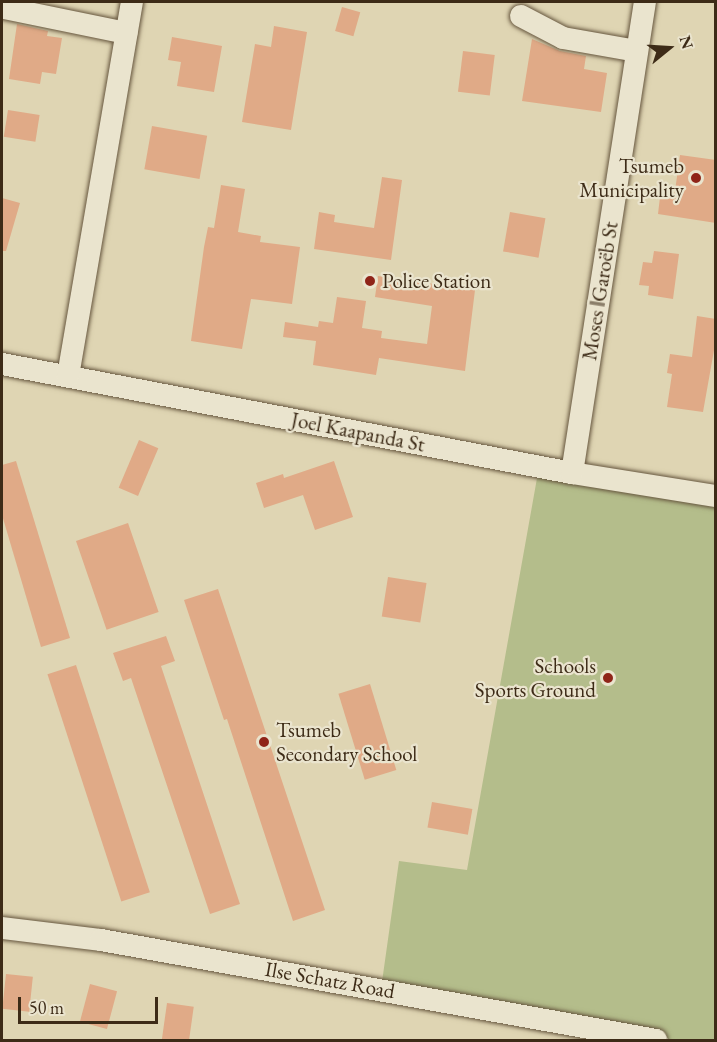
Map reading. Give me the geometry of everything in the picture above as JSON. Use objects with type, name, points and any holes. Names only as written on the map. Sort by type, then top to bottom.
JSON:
[{"type":"street","points":[[68,376],[132,2]]},
{"type":"street","name":"Moses ǁGaroëb St","points":[[572,473],[645,2]]},
{"type":"street","points":[[4,8],[126,33]]},
{"type":"street","points":[[521,16],[563,38],[637,51]]},
{"type":"street","name":"Joel Kaapanda St","points":[[2,364],[572,473],[716,496]]},
{"type":"street","name":"Ilse Schatz Road","points":[[2,928],[101,940],[591,1035],[656,1041]]},
{"type":"green space","name":"Schools Sports Ground","points":[[539,467],[715,496],[715,1040],[656,1040],[381,989],[399,861],[467,870]]},
{"type":"building","points":[[342,7],[360,12],[353,36],[335,31]]},
{"type":"building","points":[[17,24],[48,31],[47,36],[62,38],[56,74],[42,72],[40,84],[9,79]]},
{"type":"building","points":[[274,26],[307,32],[291,130],[242,122],[255,44],[271,47]]},
{"type":"building","points":[[172,37],[222,46],[214,92],[177,86],[181,62],[168,60]]},
{"type":"building","points":[[532,39],[560,51],[586,56],[584,69],[607,73],[601,112],[522,101]]},
{"type":"building","points":[[463,51],[495,55],[490,96],[458,92]]},
{"type":"building","points":[[8,110],[40,115],[35,142],[4,137]]},
{"type":"building","points":[[152,126],[207,136],[200,179],[144,169]]},
{"type":"building","name":"Tsumeb Municipality","points":[[680,155],[716,160],[716,223],[658,214],[660,197],[674,198]]},
{"type":"building","points":[[382,177],[402,180],[391,260],[314,249],[319,212],[335,215],[334,222],[374,228]]},
{"type":"building","points":[[221,185],[245,189],[238,232],[261,236],[260,242],[300,247],[292,304],[251,299],[242,349],[191,341],[204,247],[208,227],[214,228]]},
{"type":"building","points":[[2,198],[20,203],[6,251],[2,251]]},
{"type":"building","points":[[510,212],[545,218],[539,258],[503,251]]},
{"type":"building","points":[[654,251],[679,254],[673,299],[648,295],[649,286],[639,285],[643,262],[652,263]]},
{"type":"building","points":[[378,276],[475,290],[465,371],[379,358],[376,375],[313,365],[316,341],[283,337],[285,322],[318,327],[319,321],[333,323],[337,297],[366,301],[362,328],[382,331],[381,338],[427,344],[432,306],[375,297]]},
{"type":"building","points":[[697,316],[716,319],[716,339],[703,412],[667,407],[672,374],[667,373],[670,354],[692,357]]},
{"type":"building","points":[[139,440],[158,448],[138,496],[119,488]]},
{"type":"building","points":[[16,461],[70,638],[41,647],[2,515],[2,465]]},
{"type":"building","points":[[334,461],[353,517],[315,530],[303,495],[264,508],[256,483],[283,474],[284,478]]},
{"type":"building","points":[[128,523],[159,612],[107,630],[76,541]]},
{"type":"building","points":[[388,577],[427,583],[420,623],[382,617]]},
{"type":"building","points":[[218,589],[325,910],[293,921],[227,719],[224,720],[184,600]]},
{"type":"building","points":[[166,636],[175,661],[161,666],[240,904],[210,914],[131,678],[123,681],[113,653]]},
{"type":"building","points":[[76,665],[150,892],[121,902],[47,674]]},
{"type":"building","points":[[370,684],[396,770],[365,780],[338,694]]},
{"type":"building","points":[[432,802],[472,809],[468,835],[427,828]]},
{"type":"building","points":[[6,974],[33,977],[29,1012],[2,1009]]},
{"type":"building","points":[[90,984],[117,991],[107,1029],[80,1022]]},
{"type":"building","points":[[167,1003],[194,1007],[189,1040],[162,1040]]},
{"type":"place","name":"Tsumeb Municipality","points":[[696,178]]},
{"type":"place","name":"Police Station","points":[[370,281]]},
{"type":"place","name":"Schools Sports Ground","points":[[608,678]]},
{"type":"place","name":"Tsumeb Secondary School","points":[[264,742]]}]
